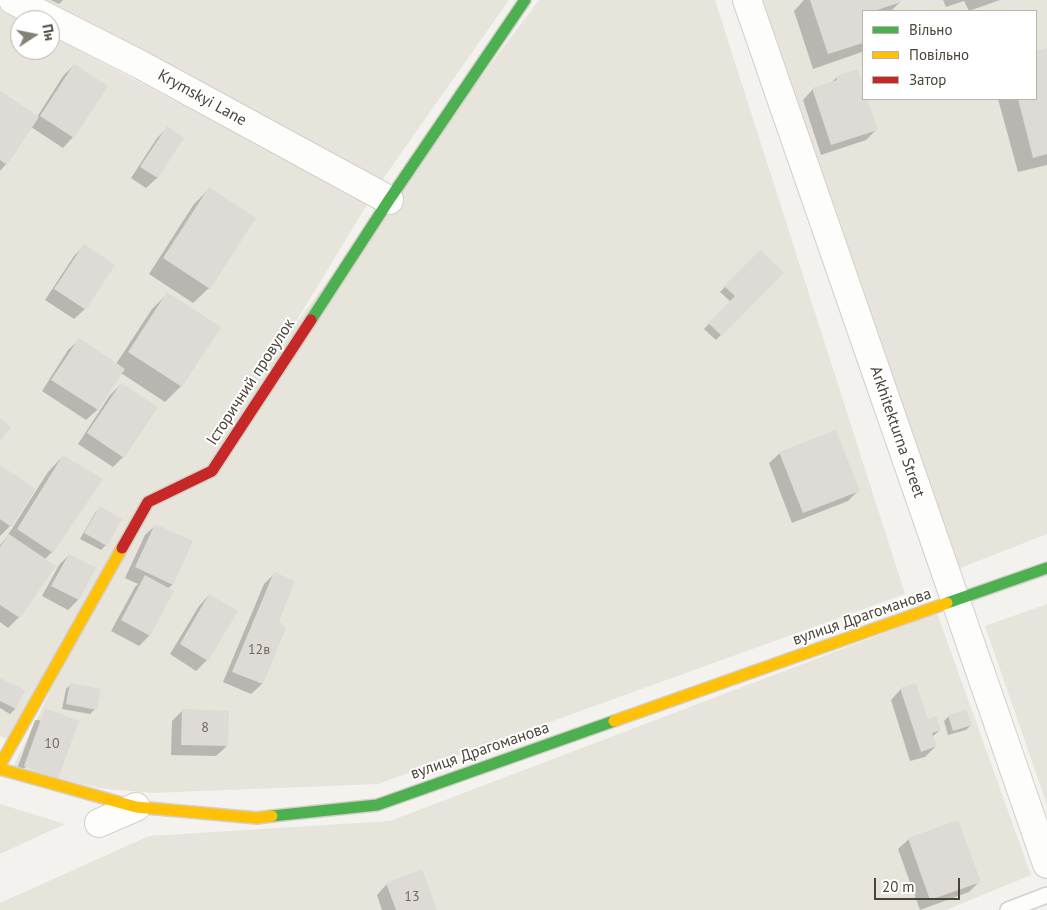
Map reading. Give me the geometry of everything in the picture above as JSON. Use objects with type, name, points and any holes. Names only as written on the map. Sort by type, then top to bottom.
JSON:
[{"type":"street","name":"Krymskyi Lane","points":[[13,0],[141,65],[389,200]]},
{"type":"street","name":"Історичний провулок","points":[[0,765],[148,502],[212,471],[389,200],[525,0]]},
{"type":"street","name":"Arkhitekturna Street","points":[[746,0],[1047,864]]},
{"type":"street","name":"вулиця Драгоманова","points":[[0,770],[136,808],[256,818],[377,805],[1047,568]]},
{"type":"street","points":[[99,823],[136,808]]},
{"type":"lane","points":[[1008,910],[1047,896]]},
{"type":"shaded area","points":[[31,0],[509,0],[380,183],[60,15],[60,10],[50,10]]},
{"type":"shaded area","points":[[539,0],[715,0],[905,594],[378,784],[152,793],[99,788],[13,767],[150,489],[18,742],[0,736],[0,8],[10,13],[10,60],[60,60],[60,40],[368,203],[291,330]]},
{"type":"shaded area","points":[[757,0],[1047,0],[1047,534],[950,572]]},
{"type":"shaded area","points":[[1047,604],[1047,805],[985,626]]},
{"type":"shaded area","points":[[937,613],[1031,875],[946,910],[0,910],[0,903],[149,836],[390,821]]},
{"type":"shaded area","points":[[0,804],[65,824],[0,854]]},
{"type":"building","points":[[810,0],[901,0],[901,2],[877,10],[862,10],[862,43],[828,54]]},
{"type":"building","points":[[1047,48],[1047,154],[1033,158],[1018,100],[1037,100],[1037,51]]},
{"type":"building","points":[[74,64],[108,86],[74,138],[40,116]]},
{"type":"building","points":[[858,69],[862,83],[862,100],[867,100],[878,130],[831,145],[812,88],[837,80],[836,76]]},
{"type":"building","points":[[0,91],[39,117],[7,165],[0,160]]},
{"type":"building","points":[[167,126],[184,138],[158,178],[140,167]]},
{"type":"building","points":[[209,187],[256,218],[210,289],[163,258]]},
{"type":"building","points":[[84,244],[115,265],[86,310],[54,289]]},
{"type":"building","points":[[760,250],[784,273],[722,336],[708,323],[735,296],[724,286]]},
{"type":"building","points":[[167,292],[221,327],[182,387],[128,352]]},
{"type":"building","points":[[79,338],[125,369],[98,410],[51,380]]},
{"type":"building","points":[[121,383],[158,407],[124,458],[87,433]]},
{"type":"building","points":[[0,418],[11,427],[0,441]]},
{"type":"building","points":[[836,430],[860,491],[803,513],[779,452]]},
{"type":"building","points":[[63,455],[103,479],[53,553],[17,529]]},
{"type":"building","points":[[0,465],[36,489],[11,527],[0,519]]},
{"type":"building","points":[[100,506],[122,519],[107,546],[84,533]]},
{"type":"building","points":[[155,524],[193,541],[173,585],[135,567]]},
{"type":"building","points":[[9,534],[56,566],[20,618],[0,605],[0,547]]},
{"type":"building","points":[[69,554],[96,568],[79,600],[51,586]]},
{"type":"building","points":[[274,572],[295,581],[279,621],[286,628],[263,684],[232,672]]},
{"type":"building","points":[[145,575],[174,591],[150,636],[121,620]]},
{"type":"building","points":[[209,594],[238,611],[208,661],[180,644]]},
{"type":"building","points":[[0,678],[25,690],[16,709],[0,701]]},
{"type":"building","points":[[70,683],[101,689],[97,710],[66,704]]},
{"type":"building","points":[[916,683],[928,719],[936,716],[941,730],[932,733],[937,746],[921,752],[900,688]]},
{"type":"building","points":[[45,708],[79,721],[58,779],[24,766]]},
{"type":"building","points":[[182,709],[229,711],[228,746],[181,745]]},
{"type":"building","points":[[966,709],[972,725],[953,731],[948,715]]},
{"type":"building","points":[[958,820],[981,882],[930,900],[908,838]]},
{"type":"building","points":[[422,869],[437,910],[396,910],[386,883]]},
{"type":"traffic: fast","points":[[311,320],[389,200],[525,0]]},
{"type":"traffic: fast","points":[[947,603],[1047,568]]},
{"type":"traffic: fast","points":[[272,816],[377,805],[614,721]]},
{"type":"traffic: slow","points":[[0,765],[122,548]]},
{"type":"traffic: slow","points":[[614,721],[947,603]]},
{"type":"traffic: slow","points":[[0,769],[136,807],[257,818],[272,816]]},
{"type":"traffic: jam","points":[[122,548],[148,502],[212,471],[311,320]]}]
